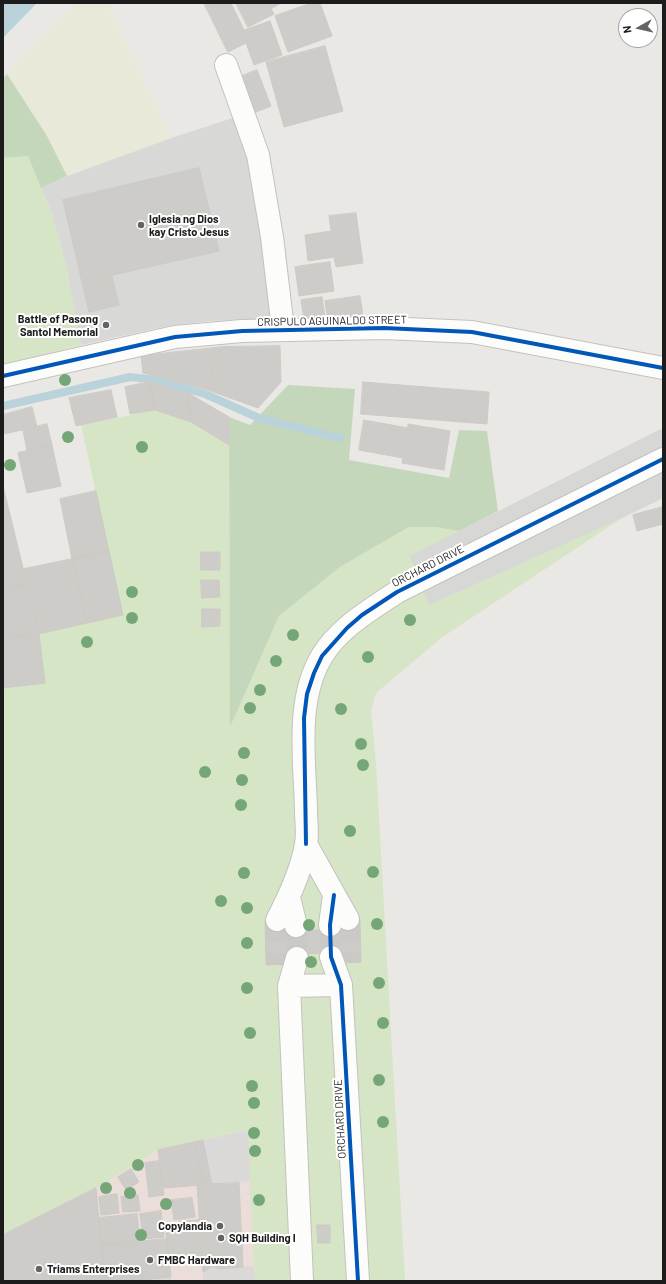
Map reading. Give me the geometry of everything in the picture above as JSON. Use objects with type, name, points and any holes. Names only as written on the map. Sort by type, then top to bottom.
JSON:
[{"type":"street","points":[[226,65],[258,155],[272,237],[283,329]]},
{"type":"street","name":"CRISPULO AGUINALDO STREET","points":[[3,376],[175,337],[283,329],[384,328],[472,332],[663,368]]},
{"type":"street","name":"ORCHARD DRIVE","points":[[286,923],[289,897],[306,844],[304,718],[307,694],[322,656],[347,628],[380,603],[419,580],[663,459]]},
{"type":"street","name":"ORCHARD DRIVE","points":[[306,844],[334,895],[339,922]]},
{"type":"street","name":"ORCHARD DRIVE","points":[[340,960],[358,1281]]},
{"type":"street","points":[[287,961],[302,1281]]},
{"type":"street","points":[[289,986],[342,985]]},
{"type":"shaded area","points":[[239,116],[255,170],[271,318],[210,321],[167,326],[81,345],[66,266],[51,211],[41,188],[67,176],[171,138]]},
{"type":"shaded area","points":[[248,1130],[255,1281],[3,1281],[3,1235],[96,1188],[158,1150]]},
{"type":"shaded area","points":[[248,1130],[250,1181],[212,1185],[203,1140]]},
{"type":"shaded area","points":[[212,1266],[220,1269],[254,1266],[255,1281],[203,1281],[203,1272]]},
{"type":"shaded area","points":[[171,1277],[171,1281],[132,1281]]},
{"type":"green space","points":[[76,3],[108,3],[171,138],[67,176],[47,136],[7,74]]},
{"type":"green space","points":[[7,74],[47,136],[67,176],[41,188],[28,156],[3,158],[3,79]]},
{"type":"green space","points":[[28,156],[51,211],[66,266],[81,345],[3,365],[3,158]]},
{"type":"green space","points":[[288,385],[355,389],[349,460],[449,478],[459,430],[487,431],[498,511],[459,531],[435,527],[409,527],[340,567],[279,616],[230,727],[229,417],[250,425]]},
{"type":"green space","points":[[155,410],[191,422],[229,445],[230,726],[279,616],[340,567],[409,527],[435,527],[459,531],[663,428],[663,498],[622,518],[465,622],[440,639],[376,693],[371,711],[376,763],[405,1281],[255,1281],[247,1130],[158,1150],[96,1188],[3,1235],[3,688],[45,683],[39,634],[123,615],[81,425]]},
{"type":"water","points":[[3,3],[37,3],[3,38]]},
{"type":"pier","points":[[663,428],[663,498],[429,605],[410,556]]},
{"type":"building","points":[[204,3],[231,3],[244,30],[270,21],[282,55],[254,65],[246,43],[228,52]]},
{"type":"building","points":[[236,3],[281,3],[271,9],[274,14],[248,27]]},
{"type":"building","points":[[312,3],[320,3],[332,36],[288,52],[275,16]]},
{"type":"building","points":[[325,46],[343,111],[284,127],[266,62]]},
{"type":"building","points":[[257,70],[271,106],[251,114],[237,78]]},
{"type":"building","name":"Iglesia ng Dios kay Cristo Jesus","points":[[199,168],[219,251],[82,282],[63,200]]},
{"type":"building","points":[[356,213],[363,263],[336,267],[334,257],[308,261],[305,235],[331,231],[329,216]]},
{"type":"building","points":[[330,262],[334,291],[299,296],[295,267]]},
{"type":"building","points":[[112,276],[119,305],[89,312],[82,282]]},
{"type":"building","points":[[360,296],[364,322],[329,328],[325,301]]},
{"type":"building","points":[[322,297],[326,323],[305,326],[301,300]]},
{"type":"building","points":[[280,346],[281,382],[258,408],[205,389],[222,347]]},
{"type":"building","points":[[222,347],[205,389],[143,373],[141,356]]},
{"type":"building","points":[[150,382],[155,410],[130,414],[125,387]]},
{"type":"building","points":[[150,382],[188,393],[191,422],[155,410]]},
{"type":"building","points":[[363,382],[489,392],[487,424],[361,414]]},
{"type":"building","points":[[111,390],[117,417],[76,426],[69,398]]},
{"type":"building","points":[[188,393],[229,417],[229,445],[191,422]]},
{"type":"building","points":[[32,407],[37,427],[3,434],[3,415]]},
{"type":"building","points":[[364,420],[408,428],[408,424],[450,431],[444,470],[402,463],[403,458],[359,450]]},
{"type":"building","points":[[47,424],[52,445],[27,451],[23,430]]},
{"type":"building","points":[[52,445],[61,486],[27,493],[18,453]]},
{"type":"building","points":[[3,486],[27,584],[3,588]]},
{"type":"building","points":[[96,491],[109,551],[72,559],[60,499]]},
{"type":"building","points":[[663,507],[663,524],[637,531],[633,515]]},
{"type":"building","points":[[109,551],[123,615],[87,623],[72,559]]},
{"type":"building","points":[[201,552],[220,552],[220,570],[201,570]]},
{"type":"building","points":[[72,559],[87,623],[39,634],[24,569]]},
{"type":"building","points":[[201,580],[219,580],[220,597],[202,598]]},
{"type":"building","points":[[27,584],[39,634],[3,638],[3,588]]},
{"type":"building","points":[[202,609],[220,609],[220,626],[202,627]]},
{"type":"building","points":[[39,634],[45,683],[3,688],[3,638]]},
{"type":"building","points":[[337,919],[360,919],[361,962],[338,963],[324,953],[304,954],[290,964],[266,965],[265,921],[277,920],[303,930],[323,930]]},
{"type":"building","points":[[203,1140],[212,1185],[203,1185],[195,1142]]},
{"type":"building","points":[[195,1142],[203,1185],[163,1188],[158,1150]]},
{"type":"building","points":[[159,1161],[164,1195],[149,1197],[145,1163]]},
{"type":"building","points":[[131,1169],[139,1182],[126,1190],[118,1177]]},
{"type":"building","name":"SQH Building I","points":[[239,1183],[243,1267],[220,1269],[212,1266],[203,1272],[197,1185]]},
{"type":"building","points":[[96,1188],[105,1281],[3,1281],[3,1235]]},
{"type":"building","points":[[117,1194],[119,1213],[101,1215],[99,1197]]},
{"type":"building","points":[[138,1195],[140,1211],[123,1212],[121,1197]]},
{"type":"building","points":[[192,1198],[195,1217],[174,1220],[171,1200]]},
{"type":"building","points":[[161,1211],[164,1237],[143,1239],[140,1214]]},
{"type":"building","points":[[137,1214],[140,1242],[102,1245],[99,1218]]},
{"type":"building","points":[[199,1220],[201,1256],[169,1258],[166,1233],[180,1232],[179,1222]]},
{"type":"building","points":[[317,1225],[330,1225],[330,1243],[318,1243]]},
{"type":"building","points":[[167,1239],[171,1277],[132,1281],[105,1281],[102,1245]]},
{"type":"waterway","points":[[3,406],[130,377],[156,380],[205,394],[259,418],[340,438]]},
{"type":"tunnel","points":[[348,919],[349,963]]},
{"type":"tunnel","points":[[277,920],[278,965]]},
{"type":"tunnel","points":[[330,925],[331,957]]},
{"type":"tunnel","points":[[296,926],[297,958]]},
{"type":"cycle path","points":[[3,376],[175,337],[242,331],[384,328],[472,332],[663,368]]},
{"type":"cycle path","points":[[306,844],[304,718],[307,694],[322,656],[347,628],[362,615],[397,592],[663,459]]},
{"type":"cycle path","points":[[334,895],[330,925],[331,957],[341,985],[358,1281]]},
{"type":"place","name":"Iglesia ng Dios kay Cristo Jesus","points":[[141,225]]},
{"type":"place","name":"Battle of Pasong Santol Memorial","points":[[106,325]]},
{"type":"place","name":"Copylandia","points":[[220,1226]]},
{"type":"place","name":"SQH Building I","points":[[221,1238]]},
{"type":"place","name":"FMBC Hardware","points":[[150,1260]]},
{"type":"place","name":"Triams Enterprises","points":[[39,1269]]}]
